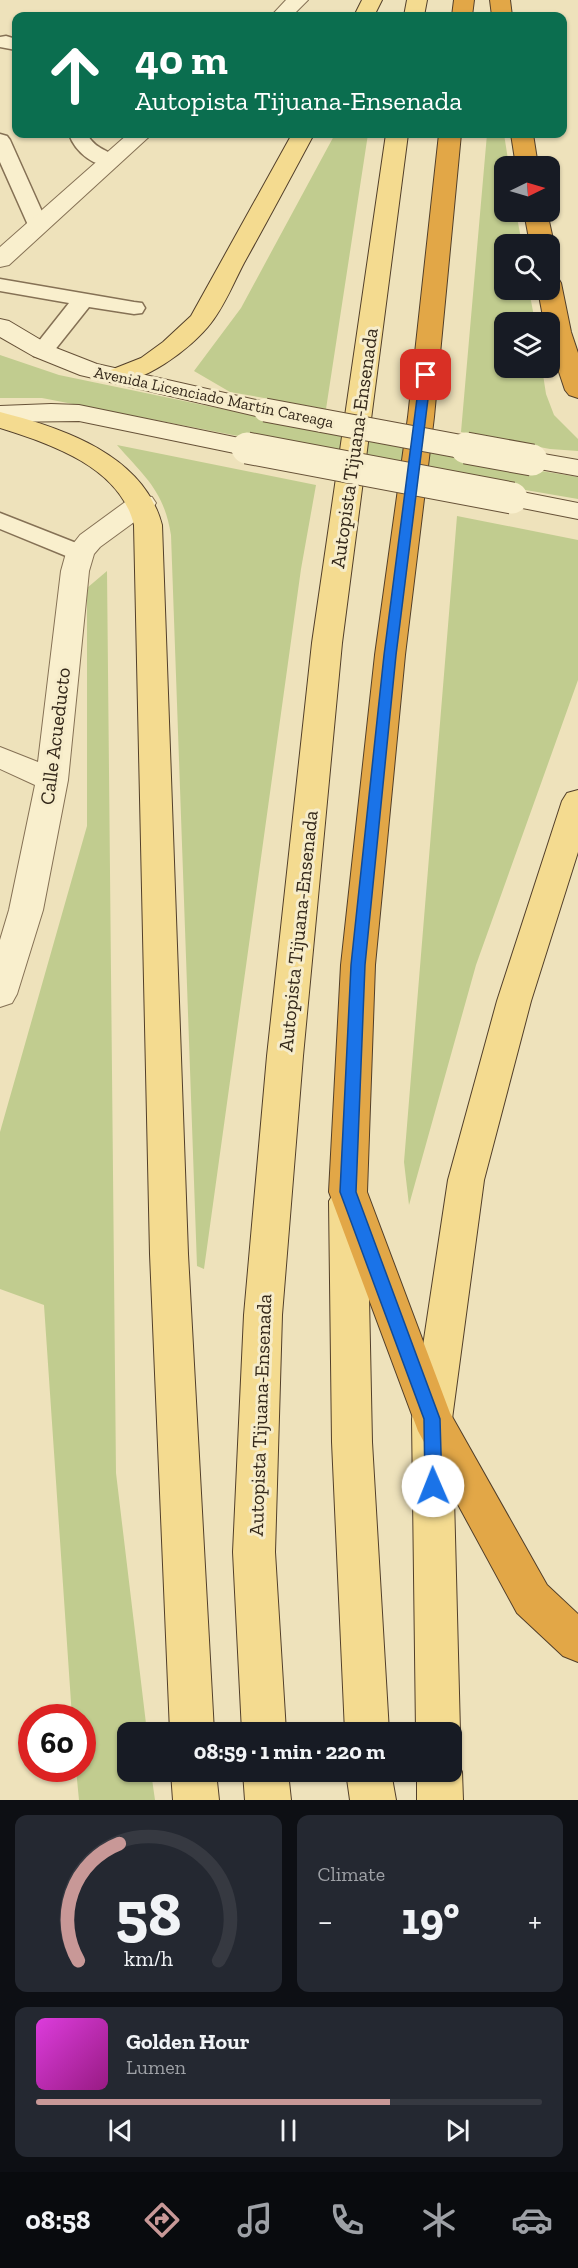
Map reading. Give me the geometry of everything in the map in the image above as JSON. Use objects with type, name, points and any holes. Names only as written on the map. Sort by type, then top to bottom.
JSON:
[{"type":"highway","points":[[450,138],[421,417],[390,655],[358,965],[348,1192],[432,1419],[532,1599],[578,1642]]},
{"type":"highway","points":[[523,138],[525,156]]},
{"type":"highway","points":[[552,300],[558,332],[578,390]]},
{"type":"main road","points":[[285,12],[298,0]]},
{"type":"main road","points":[[0,260],[136,138]]},
{"type":"main road","points":[[117,376],[150,363],[172,347],[201,320],[301,138]]},
{"type":"main road","name":"Autopista Tijuana-Ensenada","points":[[263,1722],[254,1552],[265,1291],[285,1056],[327,643],[396,138]]},
{"type":"main road","name":"Avenida Licenciado Martín Careaga","points":[[0,326],[42,351],[89,370],[265,410],[578,468]]},
{"type":"main road","points":[[0,414],[79,413],[578,511]]},
{"type":"main road","points":[[0,420],[45,433],[74,445],[107,466],[142,503],[148,525],[169,1254],[192,1722]]},
{"type":"main road","points":[[80,553],[90,541],[142,503]]},
{"type":"main road","name":"Calle Acueducto","points":[[0,994],[26,910],[52,780],[65,649],[80,553]]},
{"type":"main road","points":[[0,757],[52,780]]},
{"type":"main road","points":[[438,1722],[432,1419],[466,1180],[514,1001],[578,801]]},
{"type":"main road","points":[[348,1192],[352,1442],[366,1722]]},
{"type":"main road","points":[[195,1782],[196,1800]]},
{"type":"main road","points":[[267,1782],[268,1800]]},
{"type":"main road","points":[[370,1782],[373,1800]]},
{"type":"main road","points":[[439,1782],[440,1800]]},
{"type":"lane","points":[[79,138],[82,145],[91,154],[110,161]]},
{"type":"lane","points":[[0,140],[38,225]]},
{"type":"lane","points":[[0,285],[134,308]]},
{"type":"lane","points":[[42,351],[83,300]]},
{"type":"lane","points":[[0,520],[80,553]]},
{"type":"green space","points":[[333,138],[367,138],[326,409],[230,392],[194,371],[241,308]]},
{"type":"green space","points":[[487,138],[505,138],[507,156],[494,156],[494,222],[518,222],[520,234],[494,234],[494,300],[531,300],[533,312],[494,312],[494,378],[544,378],[546,394],[554,415],[578,439],[578,451],[550,449],[461,432]]},
{"type":"green space","points":[[0,355],[59,375],[449,456],[578,477],[578,499],[449,477],[42,398],[0,398]]},
{"type":"green space","points":[[117,445],[316,485],[301,569],[204,1269],[197,1266],[171,535],[164,507],[152,486]]},
{"type":"green space","points":[[457,516],[578,540],[578,680],[476,965],[409,1205],[404,1162]]},
{"type":"green space","points":[[107,571],[116,1473],[146,1722],[117,1722],[117,1782],[152,1782],[155,1800],[79,1800],[77,1782],[96,1782],[96,1704],[71,1704],[44,1305],[0,1289],[0,1132],[87,826],[87,588]]},
{"type":"route","points":[[426,375],[390,655],[358,965],[348,1192],[432,1419],[433,1486]]}]
